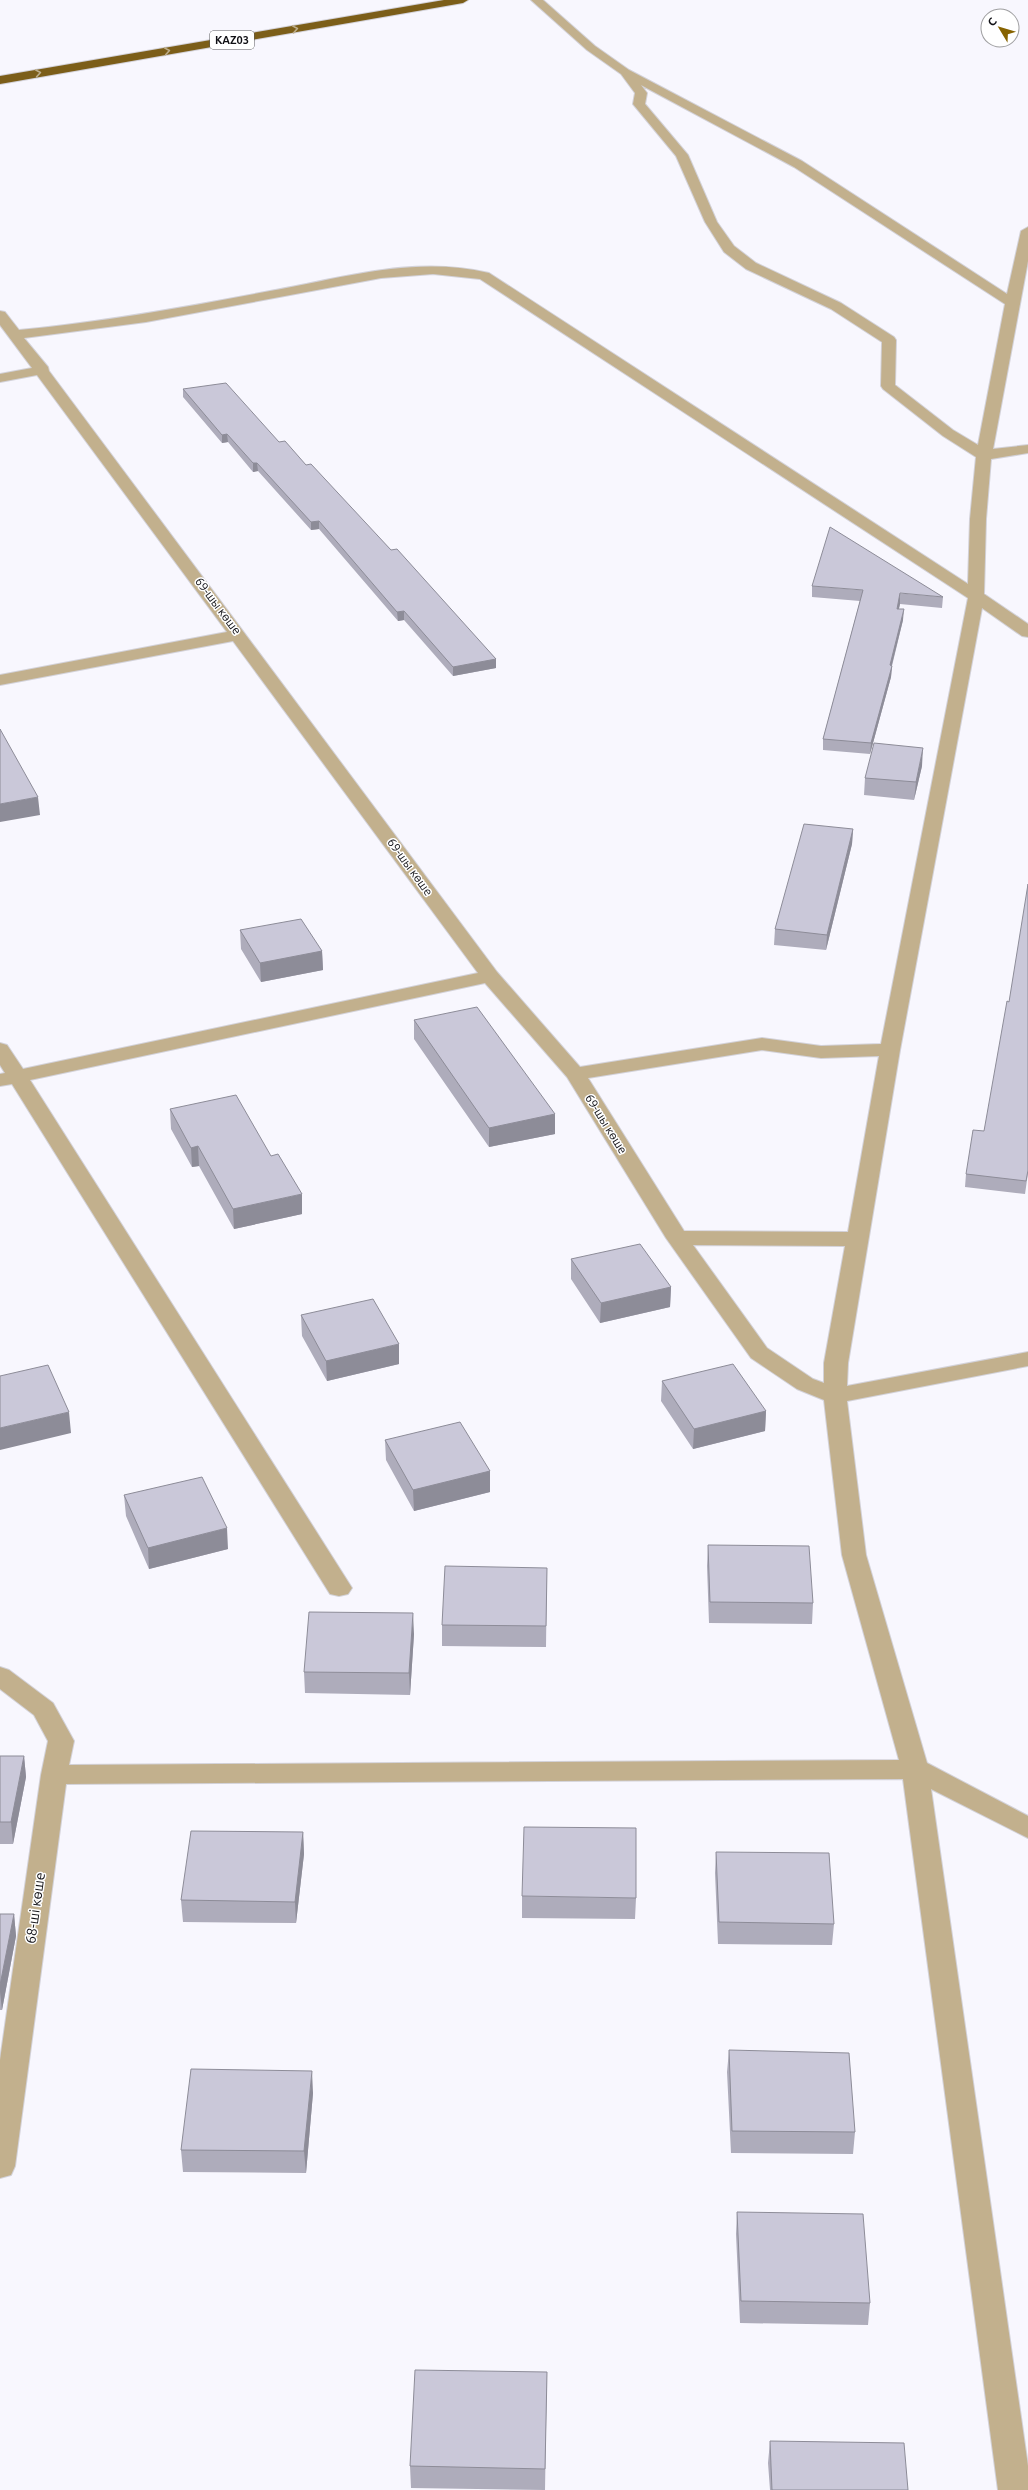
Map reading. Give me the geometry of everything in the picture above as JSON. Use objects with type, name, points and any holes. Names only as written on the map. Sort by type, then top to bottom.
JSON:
[{"type":"highway","name":"KАZ03","points":[[0,80],[463,0]]},
{"type":"street","points":[[536,0],[591,48],[625,72],[798,164],[1012,303]]},
{"type":"street","points":[[625,72],[641,93],[638,104],[682,155],[711,222],[730,249],[751,266],[836,306],[888,340],[888,386],[948,433],[984,455],[1028,449]]},
{"type":"street","points":[[1015,2490],[915,1769],[854,1555],[834,1396],[836,1363],[890,1050],[976,596],[978,519],[984,455],[1012,303],[1025,251],[1028,231]]},
{"type":"street","points":[[15,335],[103,326],[384,274],[445,269],[484,276],[976,596],[1028,632]]},
{"type":"street","name":"69-шы көше","points":[[0,315],[240,635],[490,976],[575,1074],[677,1238],[759,1352],[805,1384],[834,1396]]},
{"type":"street","points":[[0,378],[42,370]]},
{"type":"street","points":[[0,680],[240,635]]},
{"type":"street","points":[[8,1078],[490,976]]},
{"type":"street","points":[[575,1074],[762,1044],[820,1052],[890,1050]]},
{"type":"street","points":[[0,1049],[8,1078],[339,1588]]},
{"type":"street","points":[[677,1238],[858,1240]]},
{"type":"street","points":[[834,1396],[1028,1359]]},
{"type":"street","name":"68-ші көше","points":[[0,1676],[44,1709],[61,1741],[54,1775],[0,2166]]},
{"type":"street","points":[[54,1775],[915,1769],[1028,1828]]},
{"type":"building","points":[[226,383],[279,442],[285,441],[306,465],[311,464],[391,550],[397,549],[496,659],[453,667],[404,611],[397,612],[319,521],[311,522],[257,463],[253,463],[227,434],[222,435],[183,389]]},
{"type":"building","points":[[830,527],[943,597],[900,593],[897,609],[904,609],[890,665],[892,666],[871,743],[823,739],[863,590],[812,586]]},
{"type":"building","points":[[0,729],[38,797],[0,804]]},
{"type":"building","points":[[874,743],[923,748],[916,782],[865,778]]},
{"type":"building","points":[[804,824],[853,829],[827,935],[775,929]]},
{"type":"building","points":[[1028,884],[1028,1170],[1026,1181],[966,1174],[973,1130],[984,1131],[1007,1001],[1009,1002]]},
{"type":"building","points":[[301,919],[322,951],[260,963],[240,930]]},
{"type":"building","points":[[477,1007],[555,1114],[489,1128],[414,1020]]},
{"type":"building","points":[[236,1095],[271,1156],[278,1154],[302,1194],[233,1209],[198,1146],[191,1148],[170,1109]]},
{"type":"building","points":[[640,1244],[671,1287],[601,1303],[571,1259]]},
{"type":"building","points":[[373,1299],[399,1344],[326,1361],[301,1315]]},
{"type":"building","points":[[733,1364],[766,1411],[694,1429],[662,1381]]},
{"type":"building","points":[[48,1365],[69,1412],[0,1428],[0,1376]]},
{"type":"building","points":[[460,1422],[490,1471],[413,1490],[385,1440]]},
{"type":"building","points":[[202,1477],[227,1528],[148,1548],[124,1495]]},
{"type":"building","points":[[708,1545],[809,1546],[813,1603],[710,1602]]},
{"type":"building","points":[[445,1566],[547,1568],[546,1626],[442,1625]]},
{"type":"building","points":[[309,1612],[413,1613],[409,1673],[304,1672]]},
{"type":"building","points":[[0,1756],[24,1756],[11,1822],[0,1822]]},
{"type":"building","points":[[524,1827],[636,1828],[636,1898],[522,1896]]},
{"type":"building","points":[[191,1831],[303,1832],[295,1902],[181,1900]]},
{"type":"building","points":[[716,1852],[829,1853],[834,1924],[719,1922]]},
{"type":"building","points":[[0,1914],[14,1914],[0,1985]]},
{"type":"building","points":[[729,2050],[849,2053],[855,2132],[732,2131]]},
{"type":"building","points":[[191,2069],[312,2071],[304,2151],[181,2150]]},
{"type":"building","points":[[737,2212],[863,2214],[870,2303],[741,2301]]},
{"type":"building","points":[[415,2370],[547,2372],[545,2469],[410,2466]]},
{"type":"building","points":[[770,2441],[904,2443],[908,2490],[772,2490]]}]
